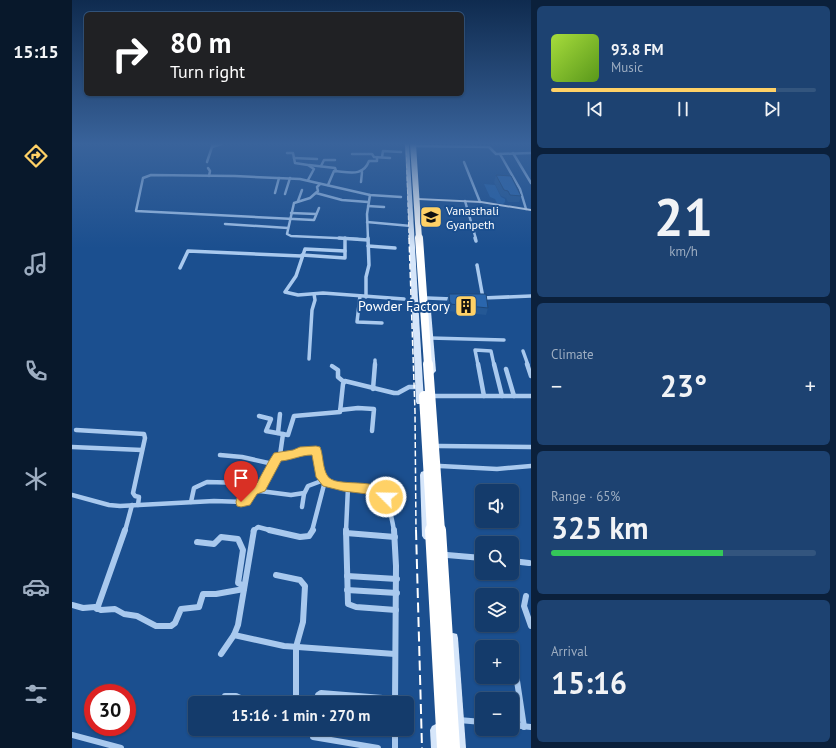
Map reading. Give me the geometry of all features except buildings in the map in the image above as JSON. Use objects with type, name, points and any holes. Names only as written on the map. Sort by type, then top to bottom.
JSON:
[{"type":"highway","points":[[413,179],[444,748]]},
{"type":"highway","points":[[414,179],[434,444],[453,748]]},
{"type":"street","points":[[143,179],[136,211],[312,220],[319,208]]},
{"type":"street","points":[[275,193],[279,179]]},
{"type":"street","points":[[285,194],[290,179]]},
{"type":"street","points":[[298,179],[370,195],[401,197]]},
{"type":"street","points":[[328,185],[331,179]]},
{"type":"street","points":[[410,179],[410,208],[437,748]]},
{"type":"street","points":[[416,179],[420,208],[439,446],[460,748]]},
{"type":"street","points":[[471,179],[480,202]]},
{"type":"street","points":[[515,179],[529,210]]},
{"type":"street","points":[[320,184],[317,187],[318,191],[310,198],[293,204],[287,234],[291,236],[368,240]]},
{"type":"street","points":[[298,201],[302,190]]},
{"type":"street","points":[[316,193],[342,200],[384,207]]},
{"type":"street","points":[[366,297],[368,246],[367,222],[370,195]]},
{"type":"street","points":[[419,199],[480,202],[529,210]]},
{"type":"street","points":[[465,201],[476,241]]},
{"type":"street","points":[[410,208],[420,208]]},
{"type":"street","points":[[291,213],[316,214]]},
{"type":"street","points":[[367,222],[411,226]]},
{"type":"street","points":[[225,224],[288,228]]},
{"type":"street","points":[[180,268],[187,252],[189,251],[344,258],[345,238]]},
{"type":"street","points":[[368,246],[395,248]]},
{"type":"street","points":[[345,251],[306,248],[302,255],[296,276],[285,292],[293,294],[360,296],[404,300]]},
{"type":"street","points":[[477,265],[483,298]]},
{"type":"street","points":[[309,359],[312,310],[315,300],[314,294]]},
{"type":"street","points":[[360,296],[357,322],[382,323]]},
{"type":"street","points":[[476,298],[531,296]]},
{"type":"street","points":[[427,298],[456,298]]},
{"type":"street","points":[[415,310],[428,312]]},
{"type":"street","points":[[430,338],[504,340]]},
{"type":"street","points":[[484,396],[475,350],[491,351],[502,396]]},
{"type":"street","points":[[523,351],[531,376]]},
{"type":"street","points":[[372,388],[375,360]]},
{"type":"street","points":[[332,366],[338,370],[338,377],[344,382],[396,394],[409,388],[419,388]]},
{"type":"street","points":[[506,369],[514,396]]},
{"type":"street","points":[[340,410],[344,382]]},
{"type":"street","points":[[435,396],[531,396]]},
{"type":"street","points":[[259,416],[271,419],[266,431],[280,434],[290,434],[294,416],[339,413],[340,410],[358,408],[374,409],[372,431]]},
{"type":"street","points":[[72,496],[109,505],[241,502],[247,499],[253,490],[263,485],[273,464],[280,455],[280,414]]},
{"type":"street","points":[[76,430],[144,434],[145,438],[133,493],[135,496],[139,497],[97,609]]},
{"type":"street","points":[[439,446],[531,447]]},
{"type":"street","points":[[72,447],[142,450]]},
{"type":"street","points":[[221,654],[234,635],[238,625],[253,530],[258,527],[300,537],[309,536],[314,528],[324,481],[320,472],[316,450],[300,451],[295,455],[280,455]]},
{"type":"street","points":[[220,455],[242,456],[273,464]]},
{"type":"street","points":[[424,470],[497,469],[531,466]]},
{"type":"street","points":[[302,507],[304,493],[310,484],[324,481],[330,484],[377,490],[383,493],[387,501],[395,537],[397,579],[395,696]]},
{"type":"street","points":[[191,502],[194,488],[207,482],[245,483],[247,499]]},
{"type":"street","points":[[348,487],[346,533],[348,601],[350,606],[396,610]]},
{"type":"street","points":[[260,490],[291,495],[304,493]]},
{"type":"street","points":[[346,533],[395,537]]},
{"type":"street","points":[[197,542],[214,544],[221,537],[238,539],[243,550],[238,582],[244,588]]},
{"type":"street","points":[[447,554],[475,557]]},
{"type":"street","points":[[519,562],[529,563]]},
{"type":"street","points":[[276,575],[295,579],[304,583],[305,586],[303,622],[296,647],[296,696]]},
{"type":"street","points":[[347,576],[397,579]]},
{"type":"street","points":[[72,604],[83,608],[92,607],[104,610],[115,608],[124,614],[137,616],[156,626],[171,626],[175,623],[180,609],[199,607],[203,594],[216,594],[244,588]]},
{"type":"street","points":[[347,590],[397,592]]},
{"type":"street","points":[[526,596],[524,606],[531,626]]},
{"type":"street","points":[[234,635],[296,647],[395,654]]},
{"type":"street","points":[[519,684],[528,727]]},
{"type":"street","points":[[318,696],[321,693],[349,696]]},
{"type":"street","points":[[458,720],[475,721]]},
{"type":"street","points":[[72,735],[121,748]]},
{"type":"street","points":[[313,736],[378,748]]},
{"type":"street","points":[[394,748],[395,736]]},
{"type":"shaded area","points":[[484,184],[495,185],[501,197],[505,199],[505,202],[503,204],[497,203],[495,199],[490,197]]},
{"type":"railway","points":[[407,179],[409,239]]},
{"type":"railway","points":[[409,238],[415,412],[416,531]]},
{"type":"railway","points":[[416,530],[422,748]]},
{"type":"place","name":"Vanasthali Gyanpeth","points":[[431,217]]},
{"type":"place","name":"Powder Factory","points":[[466,306]]},
{"type":"route","points":[[241,502],[246,501],[253,490],[261,487],[275,460],[280,455],[295,455],[300,451],[316,450],[320,472],[326,482],[330,484],[377,490],[383,493],[386,497]]}]
